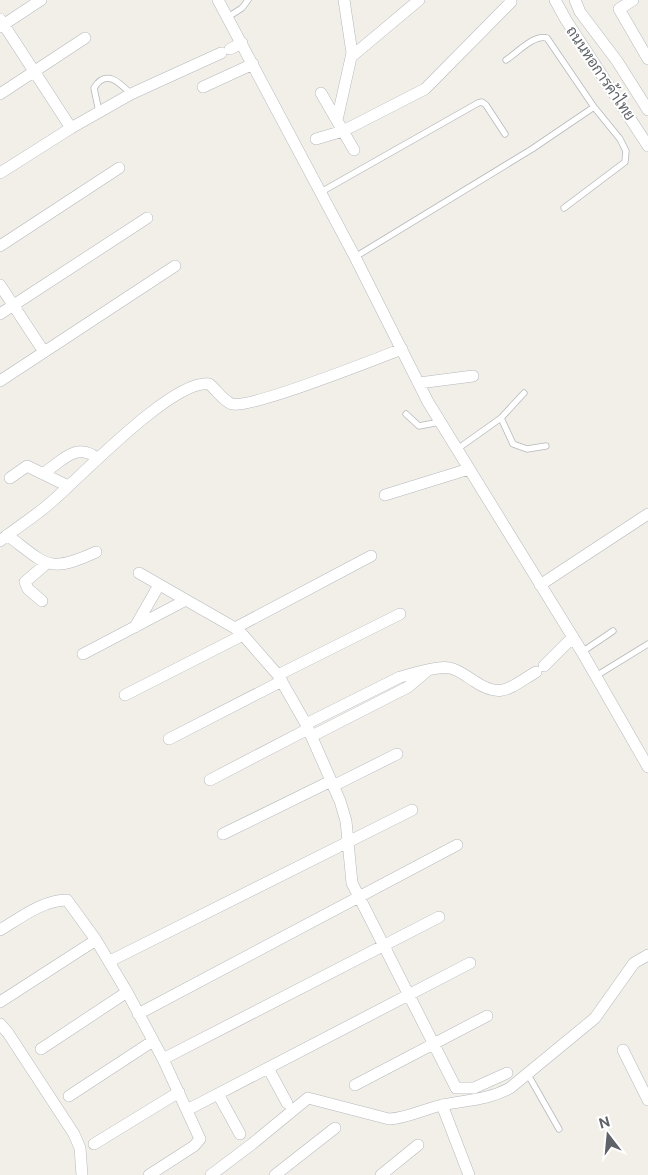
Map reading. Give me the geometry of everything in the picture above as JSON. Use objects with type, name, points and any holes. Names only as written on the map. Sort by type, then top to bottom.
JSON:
[{"type":"street","points":[[41,0],[1,24],[71,128]]},
{"type":"street","points":[[218,0],[321,192],[440,422],[573,637],[648,767]]},
{"type":"street","points":[[337,120],[351,58],[344,0]]},
{"type":"street","points":[[351,58],[419,0]]},
{"type":"street","points":[[316,139],[343,131],[425,89],[511,2],[510,0]]},
{"type":"street","name":"ถนนหอการค้าไทย","points":[[555,0],[648,146]]},
{"type":"street","name":"ถนนหอการค้าไทย","points":[[575,0],[580,12],[617,61],[648,110]]},
{"type":"street","points":[[633,0],[618,9],[648,59]]},
{"type":"street","points":[[0,94],[85,38]]},
{"type":"street","points":[[0,173],[71,128],[131,94],[242,43]]},
{"type":"street","points":[[203,87],[253,64]]},
{"type":"street","points":[[321,93],[354,150]]},
{"type":"street","points":[[0,246],[119,168]]},
{"type":"street","points":[[0,314],[147,218]]},
{"type":"street","points":[[0,381],[176,266]]},
{"type":"street","points":[[0,285],[44,352]]},
{"type":"street","points":[[96,552],[66,565],[47,563],[4,538],[49,504],[97,458],[148,416],[191,385],[209,384],[228,402],[232,404],[245,403],[306,384],[402,350]]},
{"type":"street","points":[[419,383],[473,376]]},
{"type":"street","points":[[44,473],[78,451],[88,452],[97,458]]},
{"type":"street","points":[[10,478],[27,466],[68,486]]},
{"type":"street","points":[[385,495],[469,469]]},
{"type":"street","points":[[540,585],[648,514]]},
{"type":"street","points":[[125,695],[371,556]]},
{"type":"street","points":[[42,601],[28,589],[25,582],[47,563]]},
{"type":"street","points":[[139,573],[239,631],[280,678],[309,730],[346,821],[349,869],[359,897],[456,1088],[474,1088],[507,1072]]},
{"type":"street","points":[[135,627],[159,585]]},
{"type":"street","points":[[83,654],[186,600]]},
{"type":"street","points":[[169,739],[400,614]]},
{"type":"street","points":[[309,730],[372,690],[400,677],[448,667],[457,670],[489,690],[499,692],[540,669],[573,637]]},
{"type":"street","points":[[210,780],[309,730],[379,702],[408,687],[427,672]]},
{"type":"street","points":[[372,690],[379,702]]},
{"type":"street","points":[[223,834],[397,754]]},
{"type":"street","points":[[110,961],[412,810]]},
{"type":"street","points":[[138,1014],[457,845]]},
{"type":"street","points":[[0,930],[41,906],[57,900],[67,900],[110,961],[163,1059],[200,1139],[194,1146],[149,1175]]},
{"type":"street","points":[[163,1059],[439,917]]},
{"type":"street","points":[[0,1002],[96,940]]},
{"type":"street","points":[[211,1175],[308,1098],[389,1118],[400,1118],[442,1105],[497,1095],[595,1018],[634,963],[648,955]]},
{"type":"street","points":[[187,1110],[470,963]]},
{"type":"street","points":[[42,1049],[127,992]]},
{"type":"street","points":[[355,1085],[487,1016]]},
{"type":"street","points":[[0,1024],[8,1033],[74,1134],[80,1148],[82,1175]]},
{"type":"street","points":[[69,1096],[153,1041]]},
{"type":"street","points":[[623,1050],[648,1100]]},
{"type":"street","points":[[268,1068],[287,1104]]},
{"type":"street","points":[[94,1144],[179,1092]]},
{"type":"street","points":[[218,1094],[240,1134]]},
{"type":"street","points":[[442,1105],[469,1175]]},
{"type":"street","points":[[275,1175],[335,1128]]},
{"type":"street","points":[[380,1175],[418,1145]]},
{"type":"lane","points":[[228,17],[242,8],[248,0]]},
{"type":"lane","points":[[506,60],[536,39],[547,38],[594,107],[620,139],[626,158],[612,174],[564,208]]},
{"type":"lane","points":[[99,112],[94,88],[102,80],[116,79],[131,94]]},
{"type":"lane","points":[[321,192],[478,103],[482,102],[486,105],[505,134]]},
{"type":"lane","points":[[355,257],[532,149],[594,107]]},
{"type":"lane","points":[[456,450],[501,418],[524,393]]},
{"type":"lane","points":[[406,414],[419,426],[440,422]]},
{"type":"lane","points":[[501,418],[513,444],[527,449],[546,446]]},
{"type":"lane","points":[[582,652],[613,631]]},
{"type":"lane","points":[[596,676],[648,644]]},
{"type":"lane","points":[[527,1073],[560,1129]]}]
